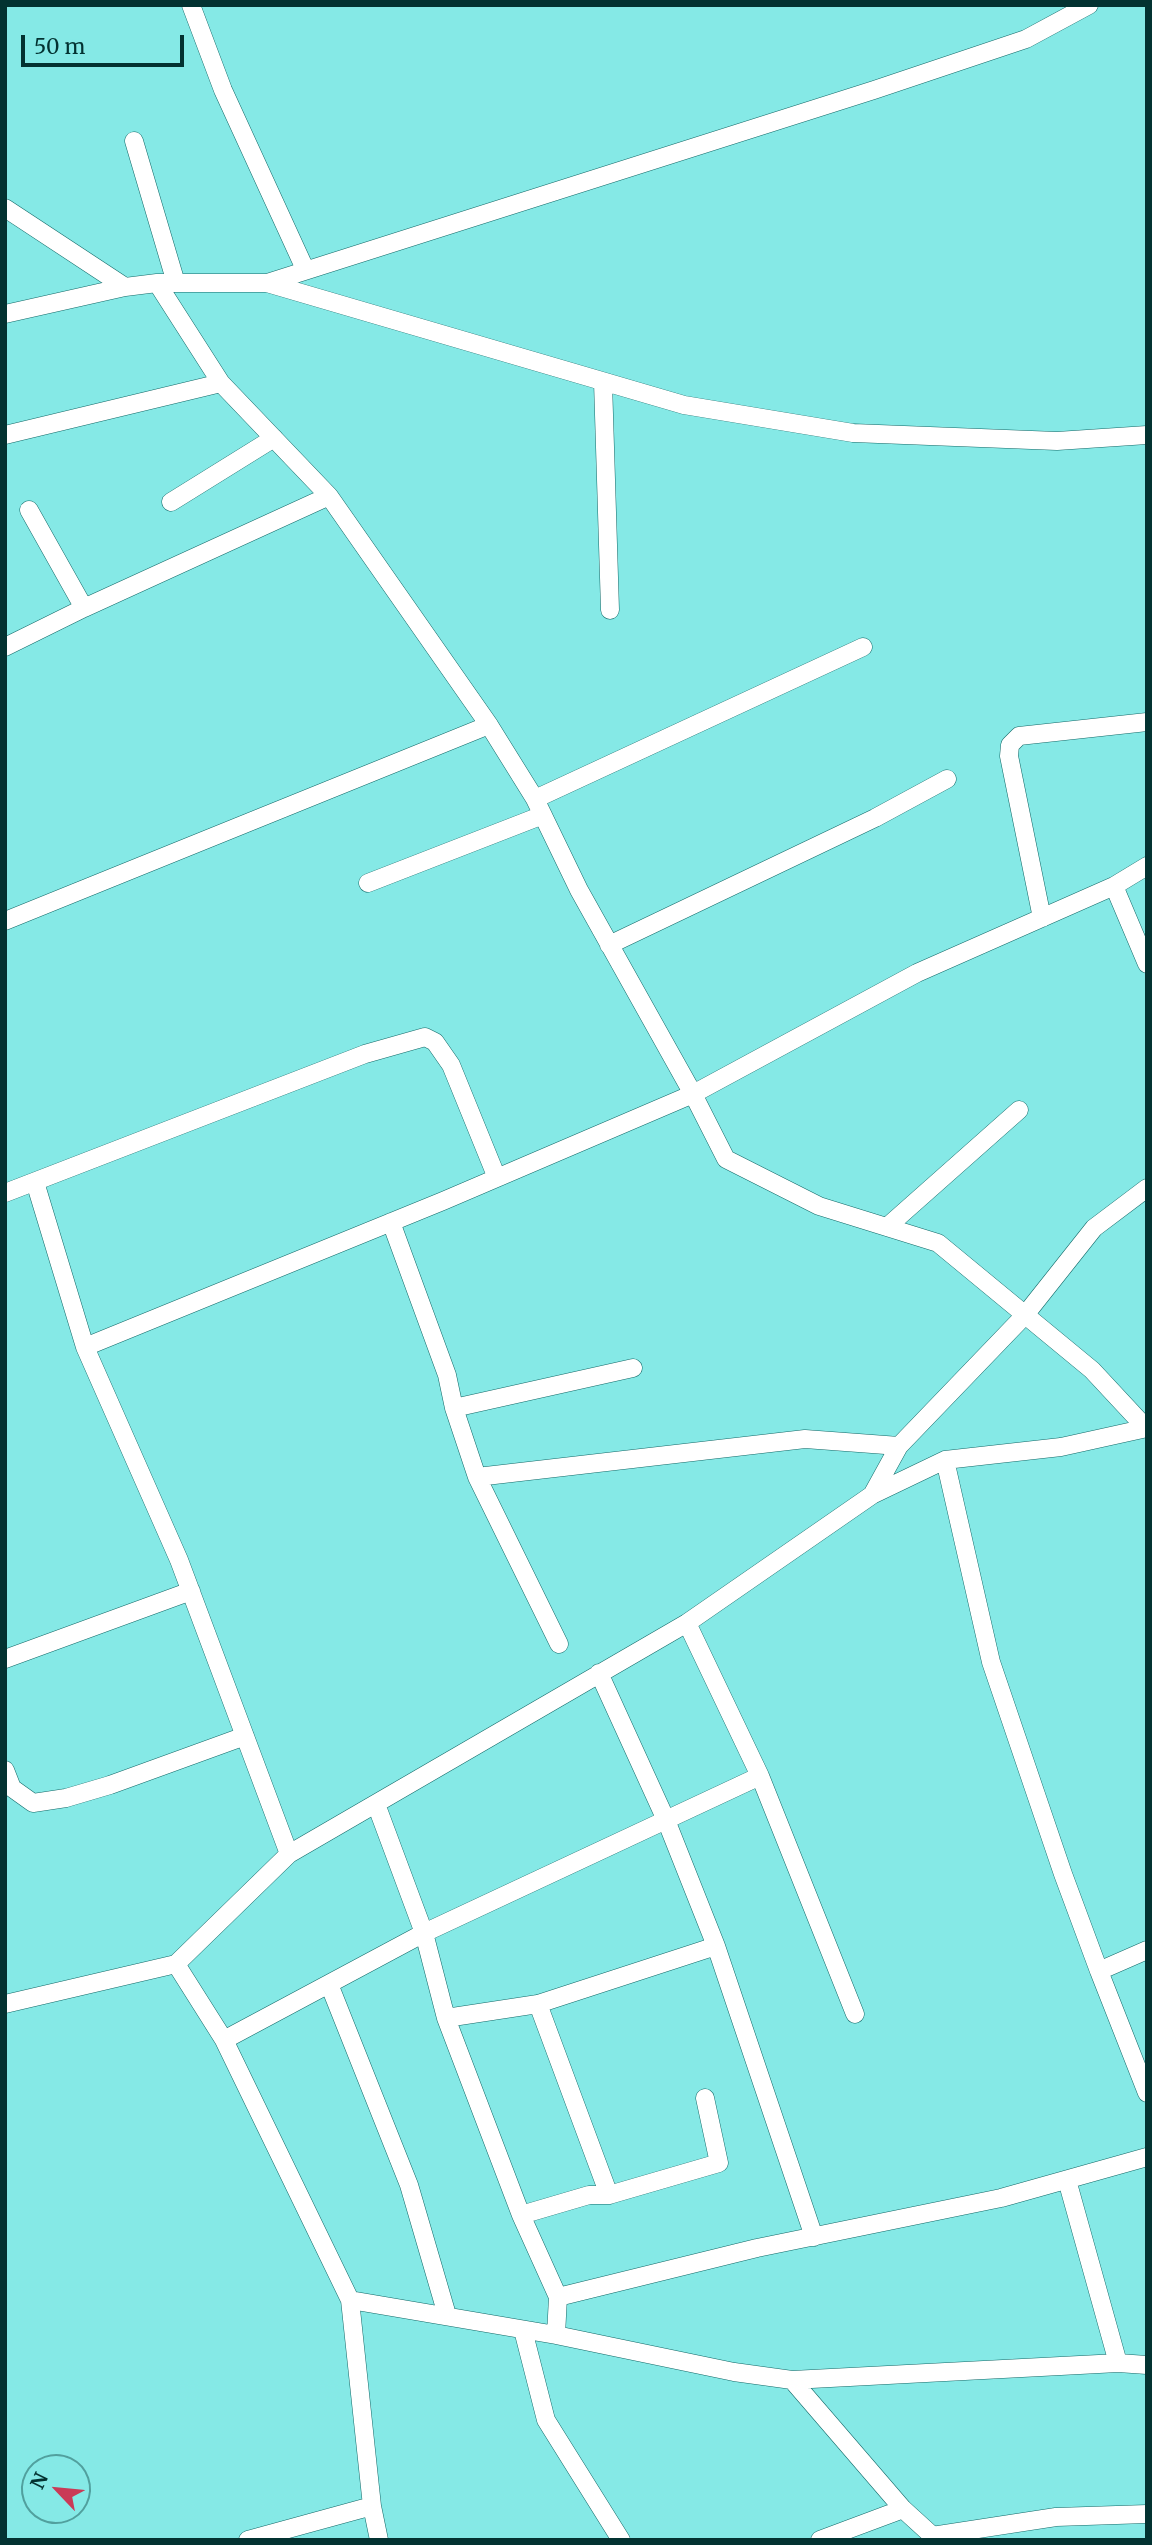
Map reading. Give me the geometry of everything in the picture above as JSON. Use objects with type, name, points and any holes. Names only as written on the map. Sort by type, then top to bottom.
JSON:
[{"type":"street","points":[[191,5],[223,90],[305,269]]},
{"type":"street","points":[[267,283],[899,82],[1026,38],[1089,5]]},
{"type":"street","points":[[134,141],[176,283]]},
{"type":"street","points":[[5,208],[125,287]]},
{"type":"street","points":[[157,283],[221,383],[329,496],[489,725],[539,807],[579,890],[693,1094],[726,1159],[819,1206],[938,1242],[1092,1370],[1146,1428]]},
{"type":"street","points":[[5,314],[125,287],[157,283],[267,283],[684,405],[853,433],[1057,441],[1147,435]]},
{"type":"street","points":[[603,382],[610,610]]},
{"type":"street","points":[[5,435],[221,383]]},
{"type":"street","points":[[172,502],[274,438]]},
{"type":"street","points":[[5,647],[329,496]]},
{"type":"street","points":[[29,510],[84,608]]},
{"type":"street","points":[[368,883],[539,807],[863,647]]},
{"type":"street","points":[[1042,918],[1009,755],[1010,745],[1019,736],[1147,722]]},
{"type":"street","points":[[5,921],[489,725]]},
{"type":"street","points":[[609,945],[875,818],[947,779]]},
{"type":"street","points":[[85,1347],[391,1223],[693,1094],[917,973],[1114,886],[1147,866]]},
{"type":"street","points":[[1114,886],[1147,964]]},
{"type":"street","points":[[5,1193],[365,1054],[425,1037],[435,1042],[452,1065],[497,1178]]},
{"type":"street","points":[[887,1227],[1019,1110]]},
{"type":"street","points":[[35,1182],[85,1347],[191,1591],[289,1854]]},
{"type":"street","points":[[872,1496],[899,1446],[1025,1315],[1094,1228],[1147,1188]]},
{"type":"street","points":[[391,1223],[447,1375],[454,1408],[477,1477],[559,1644]]},
{"type":"street","points":[[454,1408],[633,1368]]},
{"type":"street","points":[[5,2004],[176,1964],[289,1854],[687,1623],[872,1496],[946,1460],[1061,1447],[1146,1428]]},
{"type":"street","points":[[477,1477],[805,1439],[899,1446]]},
{"type":"street","points":[[946,1460],[992,1662],[1063,1874],[1147,2093]]},
{"type":"street","points":[[5,1659],[191,1591]]},
{"type":"street","points":[[687,1623],[760,1776],[855,2014]]},
{"type":"street","points":[[599,1673],[666,1820],[716,1946],[814,2236]]},
{"type":"street","points":[[5,1770],[12,1788],[33,1803],[65,1798],[110,1785],[245,1736]]},
{"type":"street","points":[[225,2040],[424,1933],[760,1776]]},
{"type":"street","points":[[376,1804],[424,1933],[446,2018],[521,2214],[558,2297],[556,2335]]},
{"type":"street","points":[[446,2018],[538,2004],[716,1946]]},
{"type":"street","points":[[1099,1971],[1147,1950]]},
{"type":"street","points":[[176,1964],[225,2040],[350,2300],[372,2506],[379,2540]]},
{"type":"street","points":[[329,1984],[409,2185],[447,2315]]},
{"type":"street","points":[[538,2004],[609,2195]]},
{"type":"street","points":[[521,2214],[589,2195],[609,2195],[719,2163],[705,2098]]},
{"type":"street","points":[[558,2297],[757,2248],[1000,2198],[1147,2157]]},
{"type":"street","points":[[1067,2180],[1118,2363]]},
{"type":"street","points":[[350,2300],[556,2335],[722,2370],[792,2380],[1118,2363],[1147,2365]]},
{"type":"street","points":[[523,2330],[546,2420],[621,2540]]},
{"type":"street","points":[[792,2380],[903,2509],[934,2538],[1056,2517],[1147,2514]]},
{"type":"street","points":[[248,2540],[372,2506]]},
{"type":"street","points":[[820,2540],[903,2509]]}]
